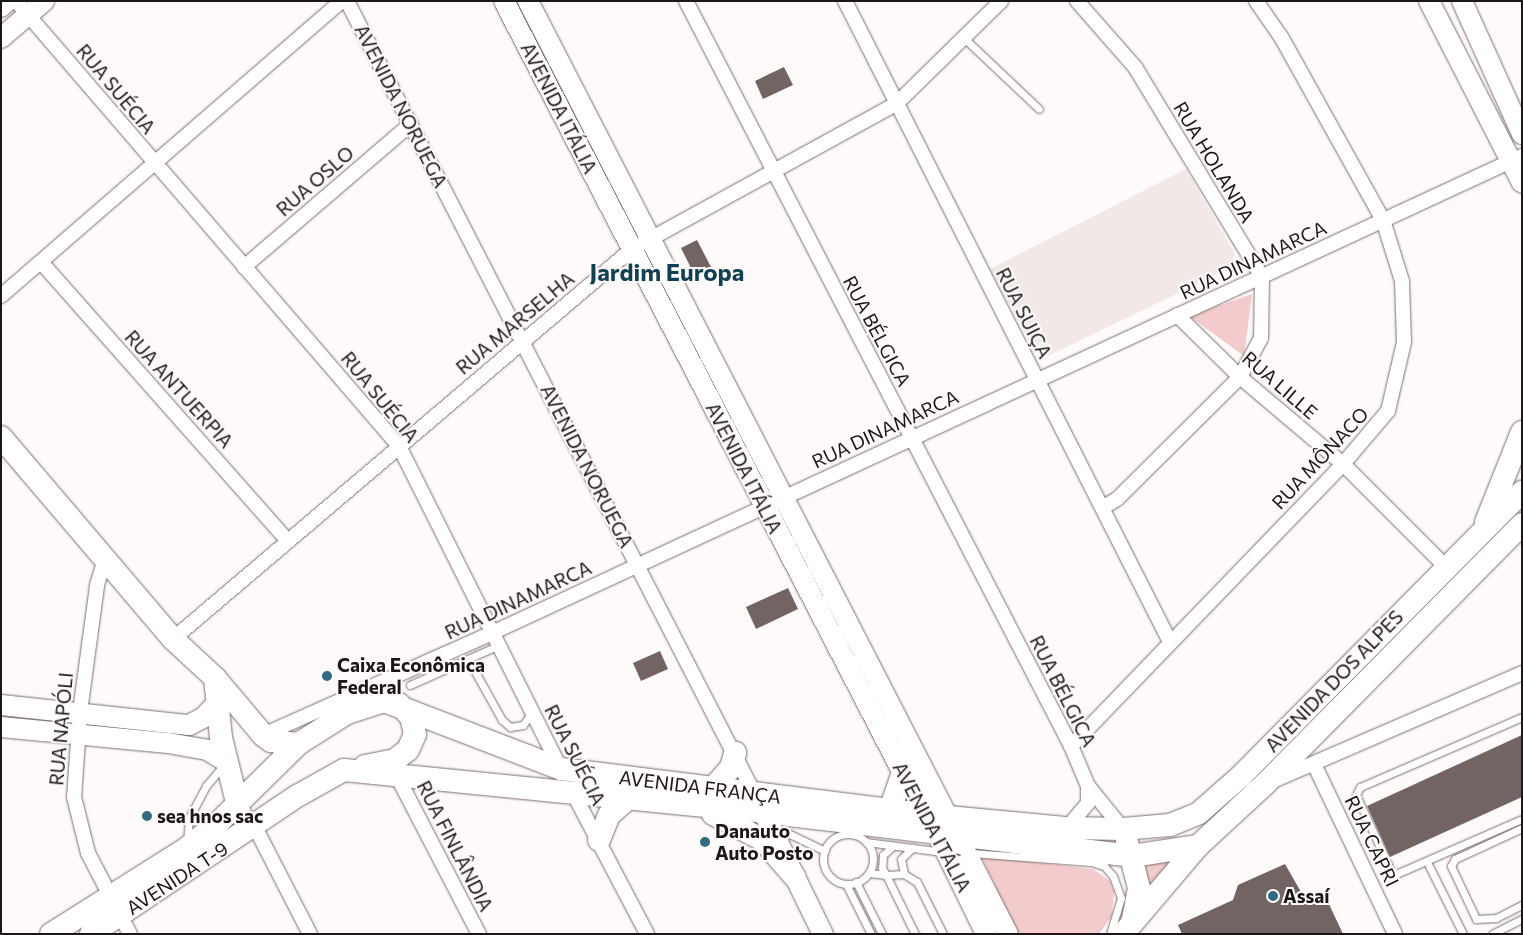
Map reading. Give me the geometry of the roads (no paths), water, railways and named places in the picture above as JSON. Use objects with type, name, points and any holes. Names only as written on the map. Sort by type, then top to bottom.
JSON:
[{"type":"main road","points":[[1,7],[8,1]]},
{"type":"main road","points":[[1,38],[22,8],[44,1]]},
{"type":"main road","name":"AVENIDA ITÁLIA","points":[[504,1],[632,250],[772,501],[948,835],[1008,934]]},
{"type":"main road","name":"AVENIDA ITÁLIA","points":[[528,1],[650,239],[772,501],[903,774],[948,835],[986,934]]},
{"type":"main road","points":[[1429,1],[1517,159],[1522,183]]},
{"type":"main road","points":[[1462,1],[1522,134]]},
{"type":"main road","points":[[1483,531],[1522,432]]},
{"type":"main road","points":[[1,437],[173,639],[215,678],[263,735],[271,741],[298,744]]},
{"type":"main road","name":"AVENIDA DOS ALPES","points":[[1124,829],[1170,825],[1199,813],[1255,763],[1445,566],[1522,492]]},
{"type":"main road","name":"AVENIDA DOS ALPES","points":[[1128,928],[1198,846],[1266,783],[1522,524]]},
{"type":"main road","points":[[215,678],[216,704],[227,762],[239,801],[241,817],[255,827]]},
{"type":"main road","name":"AVENIDA FRANÇA","points":[[298,744],[347,714],[405,695],[561,769],[763,810],[948,835],[1132,856],[1198,846]]},
{"type":"main road","name":"AVENIDA T-9","points":[[91,934],[255,827],[298,795],[344,770],[395,760],[408,750],[415,734],[405,695]]},
{"type":"main road","points":[[1,704],[189,725],[203,718],[216,704]]},
{"type":"main road","points":[[1,726],[207,750],[227,762]]},
{"type":"main road","name":"AVENIDA T-9","points":[[51,934],[120,915],[187,848],[298,744]]},
{"type":"main road","points":[[735,753],[731,768],[704,798],[763,840],[794,876]]},
{"type":"main road","points":[[344,770],[397,776]]},
{"type":"main road","points":[[890,810],[903,774]]},
{"type":"main road","name":"AVENIDA FRANÇA","points":[[397,776],[626,800],[704,798]]},
{"type":"main road","points":[[598,840],[609,815],[626,800]]},
{"type":"main road","name":"AVENIDA FRANÇA","points":[[763,810],[890,810],[948,835],[1067,828],[1124,829]]},
{"type":"main road","name":"AVENIDA NORUEGA","points":[[763,810],[822,934]]},
{"type":"main road","points":[[1124,829],[1139,888],[1128,928]]},
{"type":"street","points":[[1,296],[342,1]]},
{"type":"street","name":"AVENIDA NORUEGA","points":[[347,1],[763,810]]},
{"type":"street","name":"RUA BÉLGICA","points":[[686,1],[771,170],[1071,746],[1088,786],[1124,829]]},
{"type":"street","name":"RUA SUIÇA","points":[[844,1],[1170,642]]},
{"type":"street","name":"RUA MARSELHA","points":[[173,639],[522,340],[632,250],[771,170],[896,104],[1000,1]]},
{"type":"street","name":"RUA HOLANDA","points":[[1077,1],[1134,67],[1262,277]]},
{"type":"street","name":"RUA MÔNACO","points":[[1071,746],[1343,464],[1388,411],[1404,342],[1402,281],[1383,220],[1281,36],[1256,1]]},
{"type":"street","name":"RUA SUÉCIA","points":[[22,8],[399,446],[497,638],[574,795],[647,934]]},
{"type":"street","name":"RUA OSLO","points":[[244,267],[410,124]]},
{"type":"street","name":"RUA DINAMARCA","points":[[263,735],[443,663],[497,638],[638,565],[772,501],[1517,159]]},
{"type":"street","name":"RUA ANTUERPIA","points":[[41,262],[288,541]]},
{"type":"street","points":[[1102,508],[1117,499],[1240,377],[1261,338],[1262,277]]},
{"type":"street","name":"RUA LILLE","points":[[1177,315],[1240,377],[1343,464],[1445,566]]},
{"type":"street","name":"RUA NAPÓLI","points":[[105,559],[97,586],[80,712],[74,797],[88,853],[120,915]]},
{"type":"street","points":[[1266,783],[1314,764],[1522,672]]},
{"type":"street","name":"RUA CAPRI","points":[[1314,764],[1395,934]]},
{"type":"street","name":"RUA FINLÂNDIA","points":[[397,776],[479,934]]},
{"type":"street","points":[[1067,828],[1088,803],[1088,786]]},
{"type":"street","points":[[255,827],[310,934]]},
{"type":"lane","points":[[964,38],[1038,109]]},
{"type":"lane","points":[[405,695],[443,663],[468,659],[497,638]]},
{"type":"lane","points":[[468,659],[502,720],[510,727],[523,724],[532,711]]},
{"type":"lane","points":[[1522,717],[1360,788],[1356,795],[1358,806],[1391,871],[1396,874],[1522,819]]},
{"type":"lane","points":[[187,848],[189,818],[206,786],[227,762]]},
{"type":"lane","points":[[763,810],[825,851]]},
{"type":"lane","points":[[1522,828],[1455,859],[1451,866],[1476,919],[1496,918],[1522,906]]},
{"type":"lane","points":[[871,934],[846,884],[828,874],[825,851],[835,838],[843,835],[859,837],[866,842],[912,848]]},
{"type":"lane","points":[[904,874],[901,859],[912,848],[948,835],[1091,862],[1104,866],[1113,876],[1122,898],[1110,934]]},
{"type":"lane","points":[[846,884],[856,882],[869,873],[873,857],[866,842]]},
{"type":"lane","points":[[893,846],[884,855],[882,868],[915,934]]},
{"type":"lane","points":[[1427,862],[1463,934]]},
{"type":"lane","points":[[869,873],[886,875],[904,874],[917,882],[944,934]]},
{"type":"lane","points":[[856,882],[882,934]]},
{"type":"lane","points":[[1492,934],[1522,919]]},
{"type":"place","name":"Caixa Econômica Federal","points":[[327,676]]},
{"type":"place","name":"sea hnos sac","points":[[147,816]]},
{"type":"place","name":"Danauto Auto Posto","points":[[705,842]]},
{"type":"place","name":"Assaí","points":[[1273,896]]},
{"type":"district","name":"Jardim Europa","points":[[667,272]]}]
